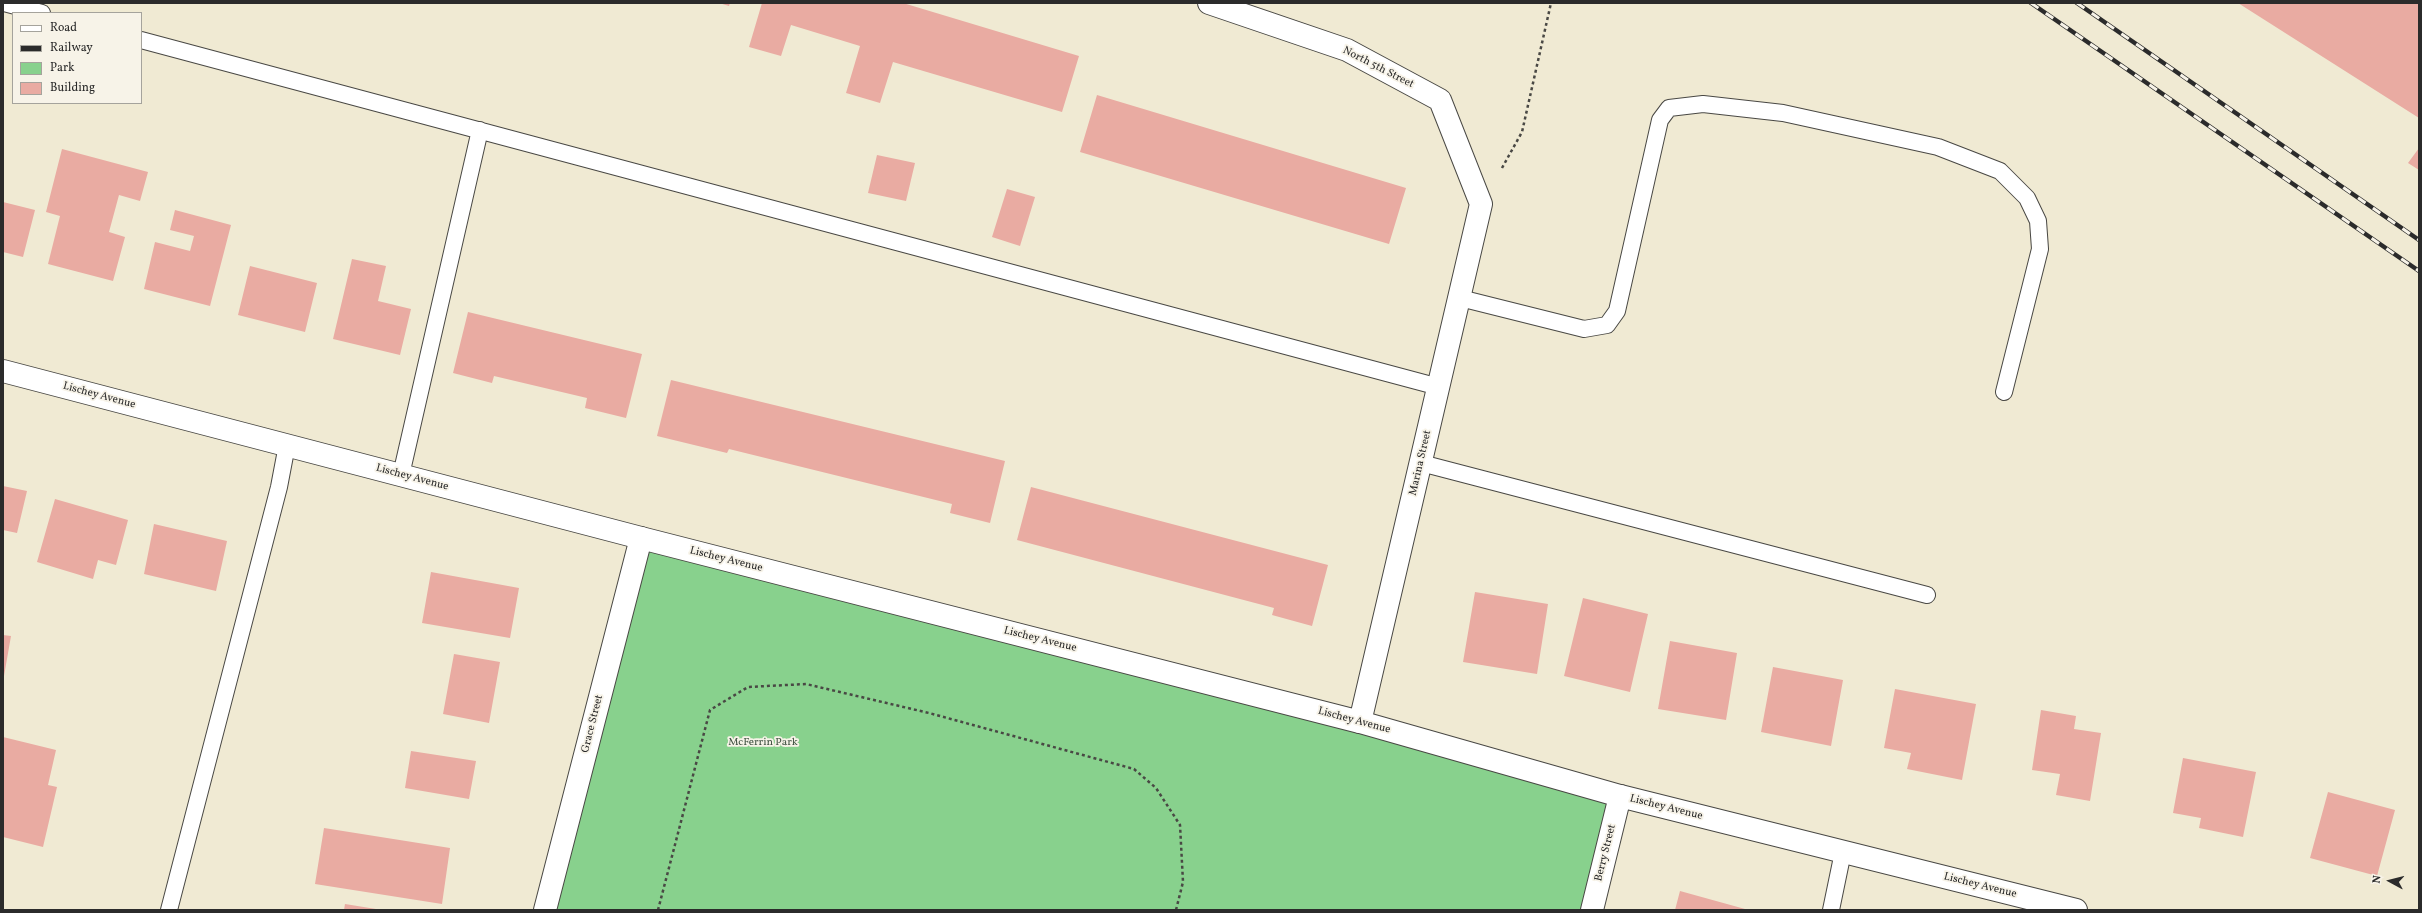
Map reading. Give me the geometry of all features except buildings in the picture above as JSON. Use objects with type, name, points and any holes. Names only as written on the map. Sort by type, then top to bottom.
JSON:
[{"type":"street","name":"North 5th Street","points":[[1209,3],[1346,50],[1440,100],[1481,204]]},
{"type":"street","name":"Marina Street","points":[[1360,722],[1481,204]]},
{"type":"street","name":"Lischey Avenue","points":[[3,371],[641,538],[1360,722],[1620,796],[2076,910]]},
{"type":"street","name":"Grace Street","points":[[545,910],[641,538]]},
{"type":"street","name":"Berry Street","points":[[1592,910],[1620,796]]},
{"type":"lane","points":[[4,3],[38,12]]},
{"type":"lane","points":[[142,40],[1439,387]]},
{"type":"lane","points":[[1460,298],[1584,329],[1607,324],[1617,311],[1660,120],[1669,108],[1703,104],[1783,112],[1938,147],[2000,171],[2027,198],[2038,221],[2040,249],[2004,392]]},
{"type":"lane","points":[[401,475],[480,130]]},
{"type":"lane","points":[[169,910],[279,488],[287,446]]},
{"type":"lane","points":[[1421,463],[1927,595]]},
{"type":"lane","points":[[1831,910],[1843,852]]},
{"type":"path","points":[[1481,204],[1522,132],[1551,3]]},
{"type":"path","points":[[658,910],[710,710],[748,687],[806,684],[929,713],[1134,769],[1156,788],[1180,825],[1183,882],[1176,910]]},
{"type":"green space","name":"McFerrin Park","points":[[641,538],[1620,796],[1592,910],[547,910]]},
{"type":"railway","points":[[2031,3],[2419,271]]},
{"type":"railway","points":[[2077,3],[2419,240]]}]
